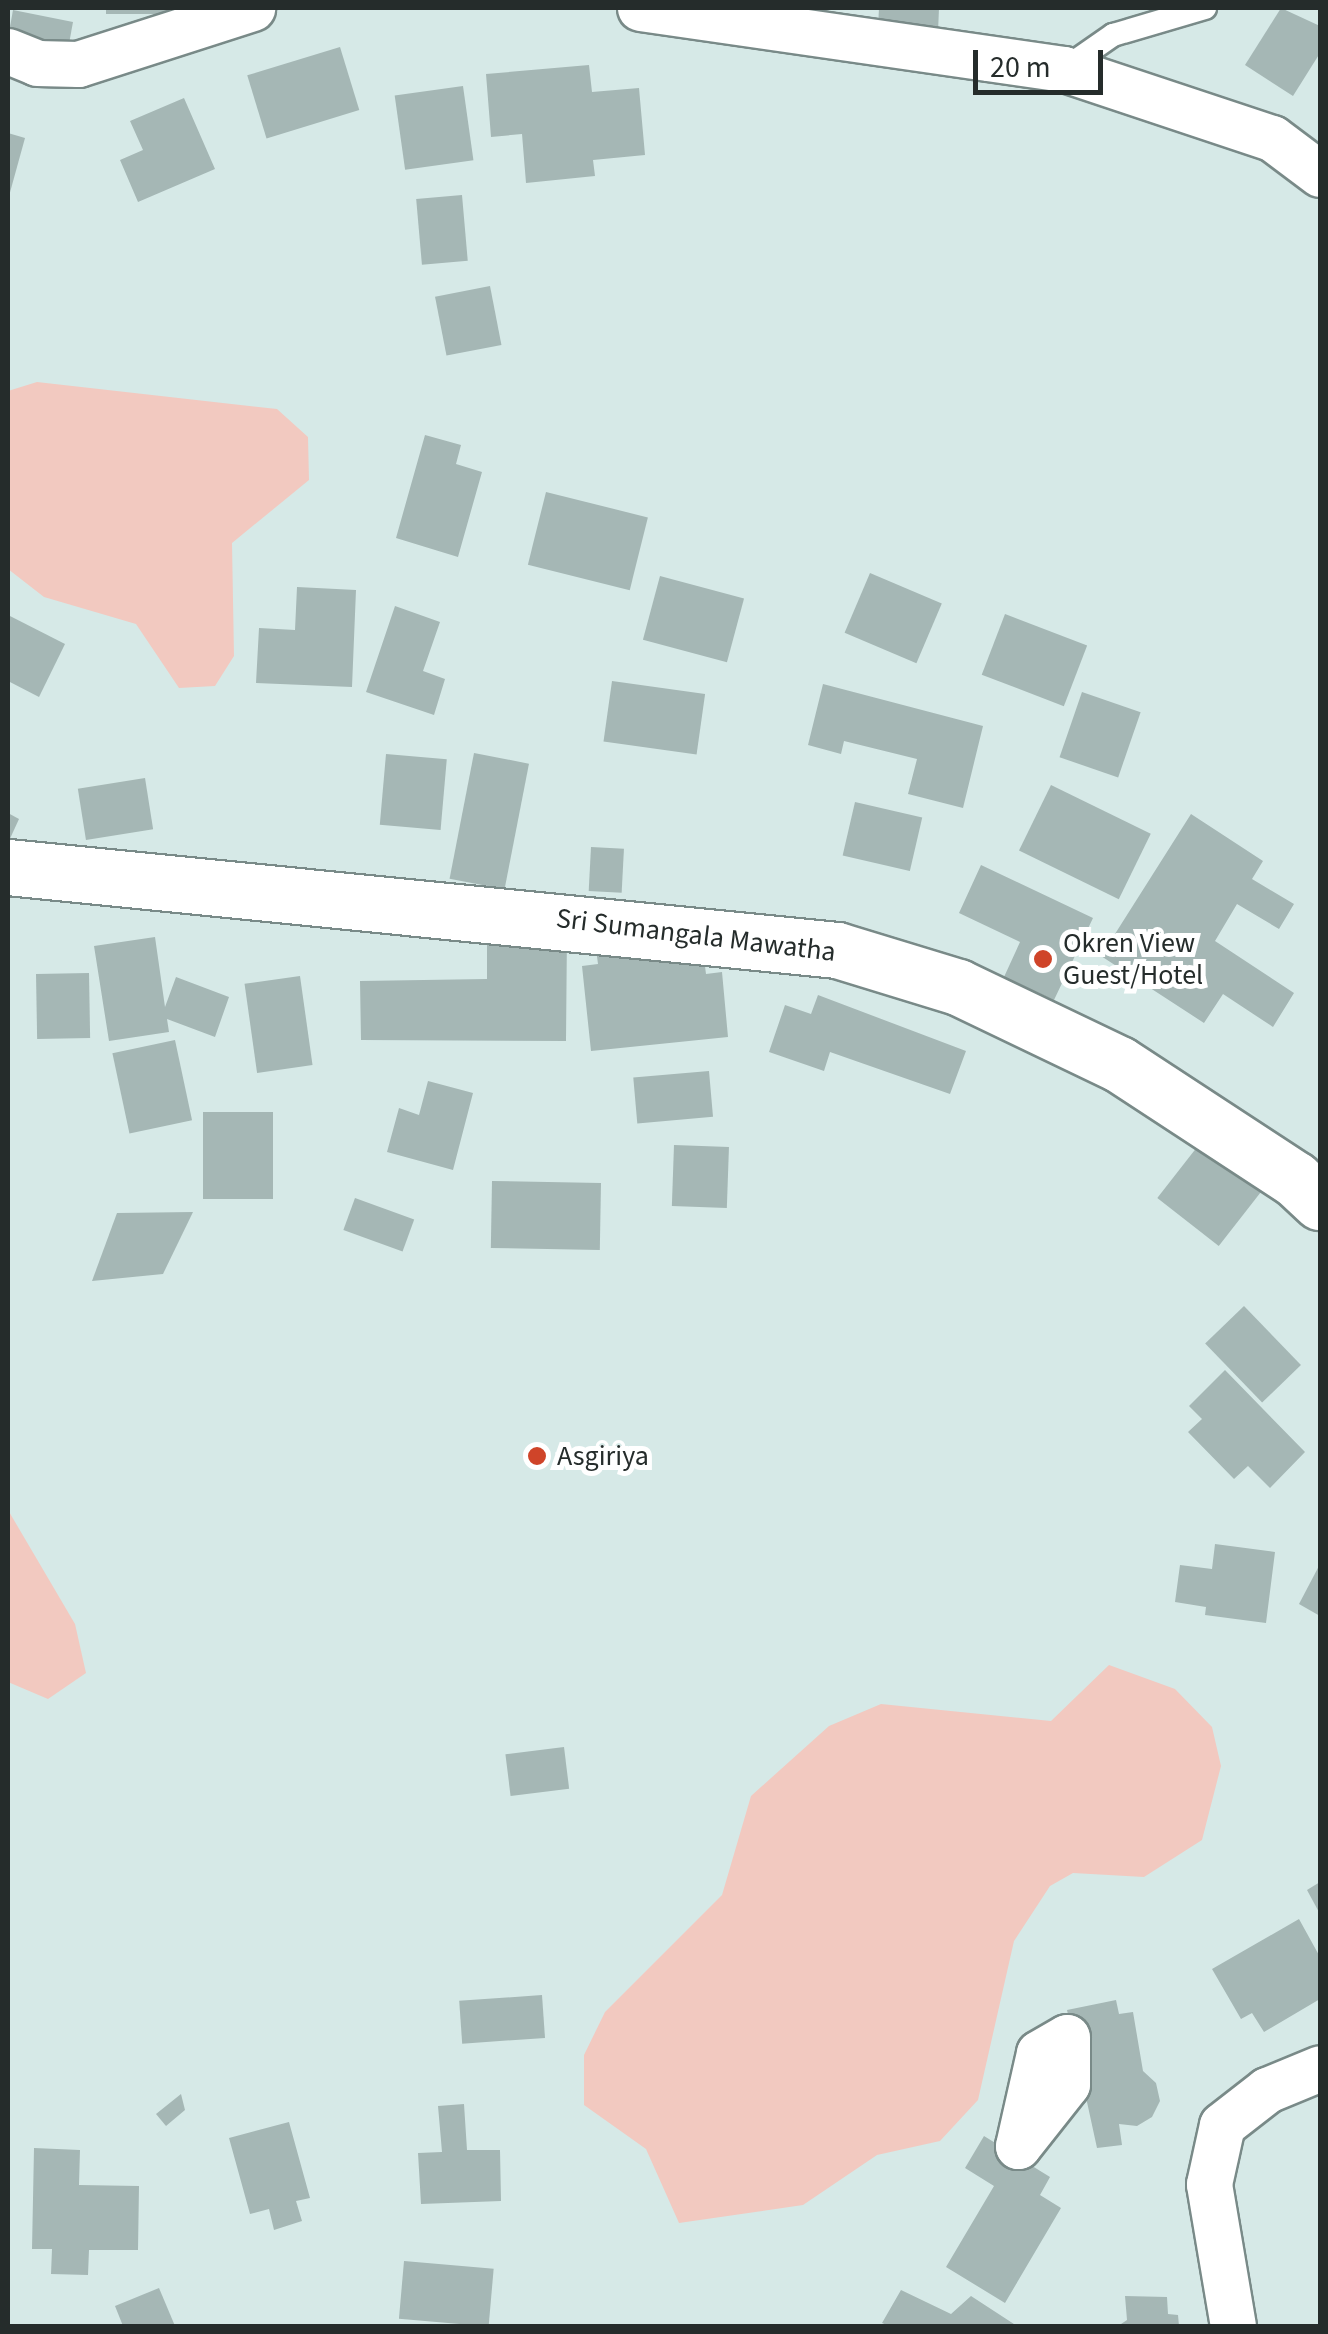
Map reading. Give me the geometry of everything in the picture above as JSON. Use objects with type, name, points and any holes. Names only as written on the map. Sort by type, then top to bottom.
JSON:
[{"type":"street","points":[[8,51],[36,63],[78,64],[252,8]]},
{"type":"street","points":[[640,8],[1064,69],[1272,138],[1320,174]]},
{"type":"street","name":"Sri Sumangala Mawatha","points":[[8,867],[837,950],[958,987],[1119,1064],[1296,1179],[1320,1202]]},
{"type":"street","points":[[1233,2326],[1208,2184],[1222,2126],[1267,2090],[1320,2068]]},
{"type":"lane","points":[[1064,69],[1113,34],[1205,8]]},
{"type":"shaded area","points":[[37,382],[277,409],[308,437],[309,480],[232,543],[234,656],[215,686],[179,688],[136,624],[44,597],[8,569],[8,391]]},
{"type":"shaded area","points":[[8,1510],[75,1624],[86,1673],[48,1699],[8,1682]]},
{"type":"shaded area","points":[[1109,1665],[1175,1689],[1212,1727],[1221,1766],[1202,1840],[1144,1877],[1073,1873],[1050,1886],[1014,1941],[978,2100],[940,2141],[877,2155],[803,2205],[679,2223],[646,2149],[584,2105],[584,2055],[605,2012],[722,1895],[751,1796],[829,1726],[881,1704],[1051,1721]]},
{"type":"building","points":[[106,8],[189,8],[189,14],[106,14]]},
{"type":"building","points":[[879,8],[939,8],[938,32],[878,28]]},
{"type":"building","points":[[1281,8],[1320,26],[1320,53],[1293,96],[1245,65]]},
{"type":"building","points":[[13,10],[73,22],[66,60],[8,38]]},
{"type":"building","points":[[340,47],[359,110],[267,138],[247,75]]},
{"type":"building","points":[[589,65],[592,92],[639,88],[645,155],[593,160],[595,176],[526,183],[522,134],[491,137],[486,74]]},
{"type":"building","points":[[463,86],[473,160],[405,170],[395,96]]},
{"type":"building","points":[[184,98],[215,169],[138,202],[120,160],[143,150],[130,121]]},
{"type":"building","points":[[8,133],[25,138],[9,196],[8,196]]},
{"type":"building","points":[[462,195],[468,261],[422,265],[416,199]]},
{"type":"building","points":[[490,286],[501,345],[446,356],[435,297]]},
{"type":"building","points":[[425,435],[461,445],[456,464],[482,472],[458,557],[396,538]]},
{"type":"building","points":[[546,492],[648,517],[630,590],[528,565]]},
{"type":"building","points":[[870,573],[942,603],[916,663],[845,633]]},
{"type":"building","points":[[660,576],[744,599],[727,662],[643,640]]},
{"type":"building","points":[[297,587],[356,590],[352,687],[256,683],[259,628],[295,630]]},
{"type":"building","points":[[395,606],[440,622],[423,671],[445,679],[434,715],[366,692]]},
{"type":"building","points":[[1005,614],[1087,646],[1064,706],[982,675]]},
{"type":"building","points":[[8,615],[65,644],[39,697],[8,681]]},
{"type":"building","points":[[612,681],[705,694],[697,754],[604,741]]},
{"type":"building","points":[[823,684],[983,726],[963,808],[908,794],[917,759],[844,741],[841,754],[808,745]]},
{"type":"building","points":[[1082,692],[1141,712],[1118,777],[1060,757]]},
{"type":"building","points":[[474,753],[529,764],[505,889],[450,879]]},
{"type":"building","points":[[386,754],[447,759],[441,830],[380,825]]},
{"type":"building","points":[[145,778],[153,829],[86,840],[78,789]]},
{"type":"building","points":[[1051,785],[1151,834],[1119,899],[1019,851]]},
{"type":"building","points":[[855,802],[922,818],[910,871],[843,856]]},
{"type":"building","points":[[8,813],[19,819],[8,843]]},
{"type":"building","points":[[1191,814],[1263,861],[1252,879],[1294,904],[1279,929],[1237,904],[1215,941],[1294,993],[1273,1027],[1223,994],[1204,1023],[1101,956]]},
{"type":"building","points":[[591,847],[624,849],[622,893],[589,891]]},
{"type":"building","points":[[981,865],[1093,918],[1054,1000],[1004,977],[1020,942],[959,913]]},
{"type":"building","points":[[487,930],[567,931],[566,1041],[361,1040],[360,981],[487,979]]},
{"type":"building","points":[[155,937],[165,1007],[176,977],[229,997],[215,1037],[167,1019],[169,1032],[109,1041],[94,946]]},
{"type":"building","points":[[596,949],[703,951],[706,974],[722,972],[728,1037],[591,1051],[582,966],[598,964]]},
{"type":"building","points":[[89,973],[90,1038],[37,1039],[36,974]]},
{"type":"building","points":[[300,976],[313,1065],[257,1073],[245,984]]},
{"type":"building","points":[[818,995],[966,1051],[950,1094],[830,1052],[824,1071],[769,1052],[785,1005],[811,1014]]},
{"type":"building","points":[[175,1040],[192,1120],[129,1134],[112,1053]]},
{"type":"building","points":[[709,1071],[713,1117],[637,1123],[633,1078]]},
{"type":"building","points":[[428,1081],[473,1093],[453,1170],[387,1152],[399,1108],[419,1115]]},
{"type":"building","points":[[203,1112],[273,1112],[273,1199],[203,1199]]},
{"type":"building","points":[[1201,1142],[1262,1190],[1219,1246],[1157,1198]]},
{"type":"building","points":[[674,1145],[729,1147],[727,1208],[672,1206]]},
{"type":"building","points":[[492,1181],[601,1183],[600,1250],[491,1248]]},
{"type":"building","points":[[355,1198],[414,1220],[403,1251],[343,1230]]},
{"type":"building","points":[[193,1212],[163,1274],[92,1281],[117,1213]]},
{"type":"building","points":[[1244,1306],[1301,1365],[1262,1402],[1205,1344]]},
{"type":"building","points":[[1225,1370],[1305,1452],[1270,1488],[1248,1466],[1234,1479],[1188,1432],[1202,1419],[1189,1406]]},
{"type":"building","points":[[1215,1544],[1275,1552],[1266,1623],[1205,1615],[1206,1607],[1175,1602],[1180,1565],[1212,1569]]},
{"type":"building","points":[[1320,1564],[1320,1616],[1299,1604]]},
{"type":"building","points":[[564,1747],[569,1789],[511,1796],[505,1754]]},
{"type":"building","points":[[1320,1882],[1320,1914],[1307,1890]]},
{"type":"building","points":[[1299,1919],[1320,1957],[1320,1999],[1264,2032],[1252,2013],[1241,2019],[1212,1969]]},
{"type":"building","points":[[542,1995],[545,2038],[462,2044],[459,2001]]},
{"type":"building","points":[[1116,2000],[1119,2014],[1133,2012],[1143,2071],[1156,2083],[1160,2101],[1152,2117],[1137,2126],[1119,2124],[1122,2145],[1097,2148],[1067,2010]]},
{"type":"building","points":[[181,2094],[185,2110],[166,2126],[156,2114]]},
{"type":"building","points":[[464,2104],[467,2150],[500,2150],[501,2201],[421,2204],[418,2153],[442,2152],[438,2106]]},
{"type":"building","points":[[289,2122],[310,2198],[296,2201],[302,2221],[274,2230],[269,2209],[250,2214],[229,2138]]},
{"type":"building","points":[[984,2136],[1050,2177],[1040,2195],[1061,2208],[1005,2303],[946,2267],[994,2186],[965,2168]]},
{"type":"building","points":[[34,2148],[80,2150],[79,2185],[139,2186],[138,2250],[89,2250],[88,2275],[51,2274],[52,2249],[32,2249]]},
{"type":"building","points":[[404,2261],[494,2269],[489,2326],[399,2319]]},
{"type":"building","points":[[159,2288],[175,2326],[123,2326],[115,2306]]},
{"type":"building","points":[[901,2290],[951,2314],[971,2296],[1017,2326],[882,2323]]},
{"type":"building","points":[[1125,2296],[1167,2297],[1168,2314],[1178,2315],[1179,2326],[1118,2326],[1127,2320]]},
{"type":"place","name":"Okren View Guest/Hotel","points":[[1043,959]]},
{"type":"place","name":"Asgiriya","points":[[537,1456]]}]
